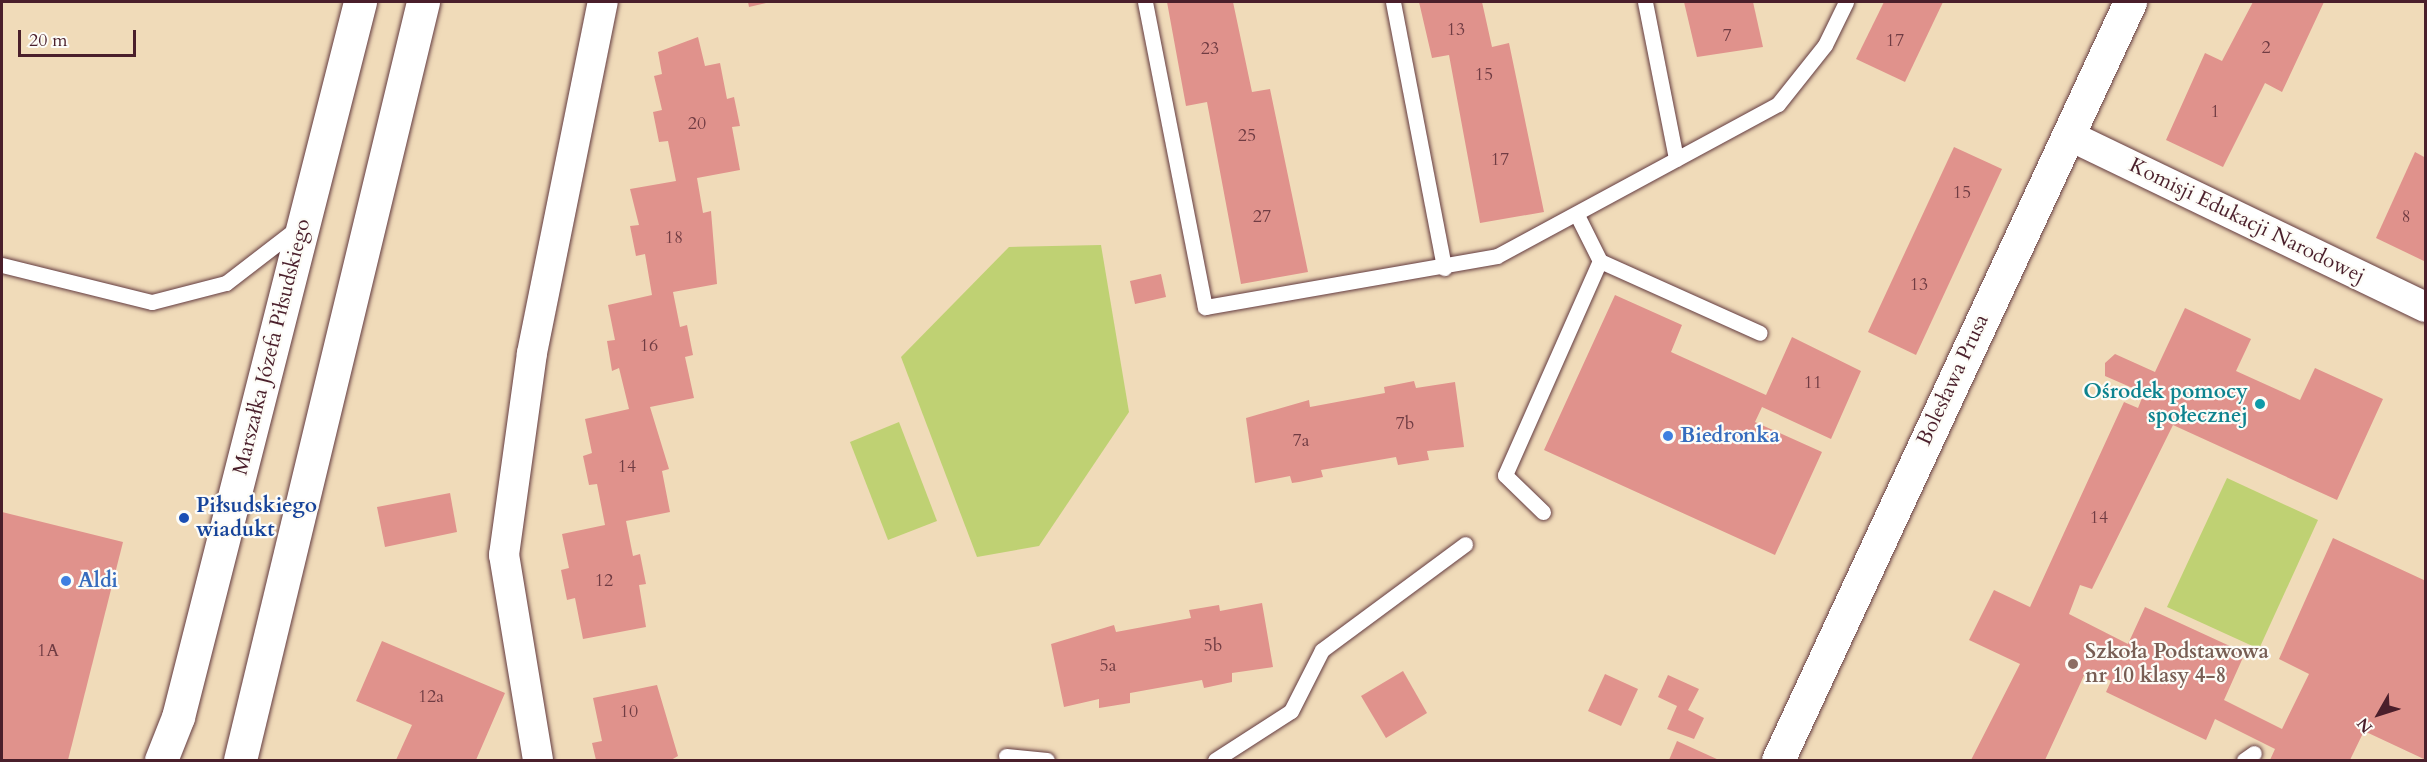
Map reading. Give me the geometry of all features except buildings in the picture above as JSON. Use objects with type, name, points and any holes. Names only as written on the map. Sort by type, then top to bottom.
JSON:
[{"type":"main road","name":"Marszałka Józefa Piłsudskiego","points":[[161,760],[178,717],[360,2]]},
{"type":"main road","points":[[240,760],[423,2]]},
{"type":"main road","name":"Bolesława Prusa","points":[[1778,760],[2130,2]]},
{"type":"street","points":[[538,760],[504,555],[532,352],[603,2]]},
{"type":"street","name":"Komisji Edukacji Narodowej","points":[[2068,135],[2426,307]]},
{"type":"lane","points":[[1145,2],[1205,307],[1444,268],[1497,256],[1577,215],[1778,104],[1825,45],[1846,2]]},
{"type":"lane","points":[[1394,2],[1444,268]]},
{"type":"lane","points":[[1645,2],[1676,159]]},
{"type":"lane","points":[[1577,215],[1600,261],[1760,333]]},
{"type":"lane","points":[[2,265],[152,302],[226,283],[303,223]]},
{"type":"lane","points":[[1542,512],[1505,475],[1600,261]]},
{"type":"lane","points":[[1215,760],[1291,711],[1322,650],[1465,544]]},
{"type":"lane","points":[[1006,756],[1047,760]]},
{"type":"green space","points":[[1101,245],[1129,412],[1039,546],[977,557],[901,357],[1009,247]]},
{"type":"green space","points":[[899,422],[937,521],[888,540],[850,442]]},
{"type":"green space","points":[[2227,478],[2318,520],[2259,649],[2167,607]]},
{"type":"place","name":"Ośrodek pomocy społecznej","points":[[2260,404]]},
{"type":"place","name":"Biedronka","points":[[1668,436]]},
{"type":"place","name":"Piłsudskiego wiadukt","points":[[184,518]]},
{"type":"place","name":"Aldi","points":[[66,581]]},
{"type":"place","name":"Szkoła Podstawowa nr 10 klasy 4-8","points":[[2073,664]]}]
